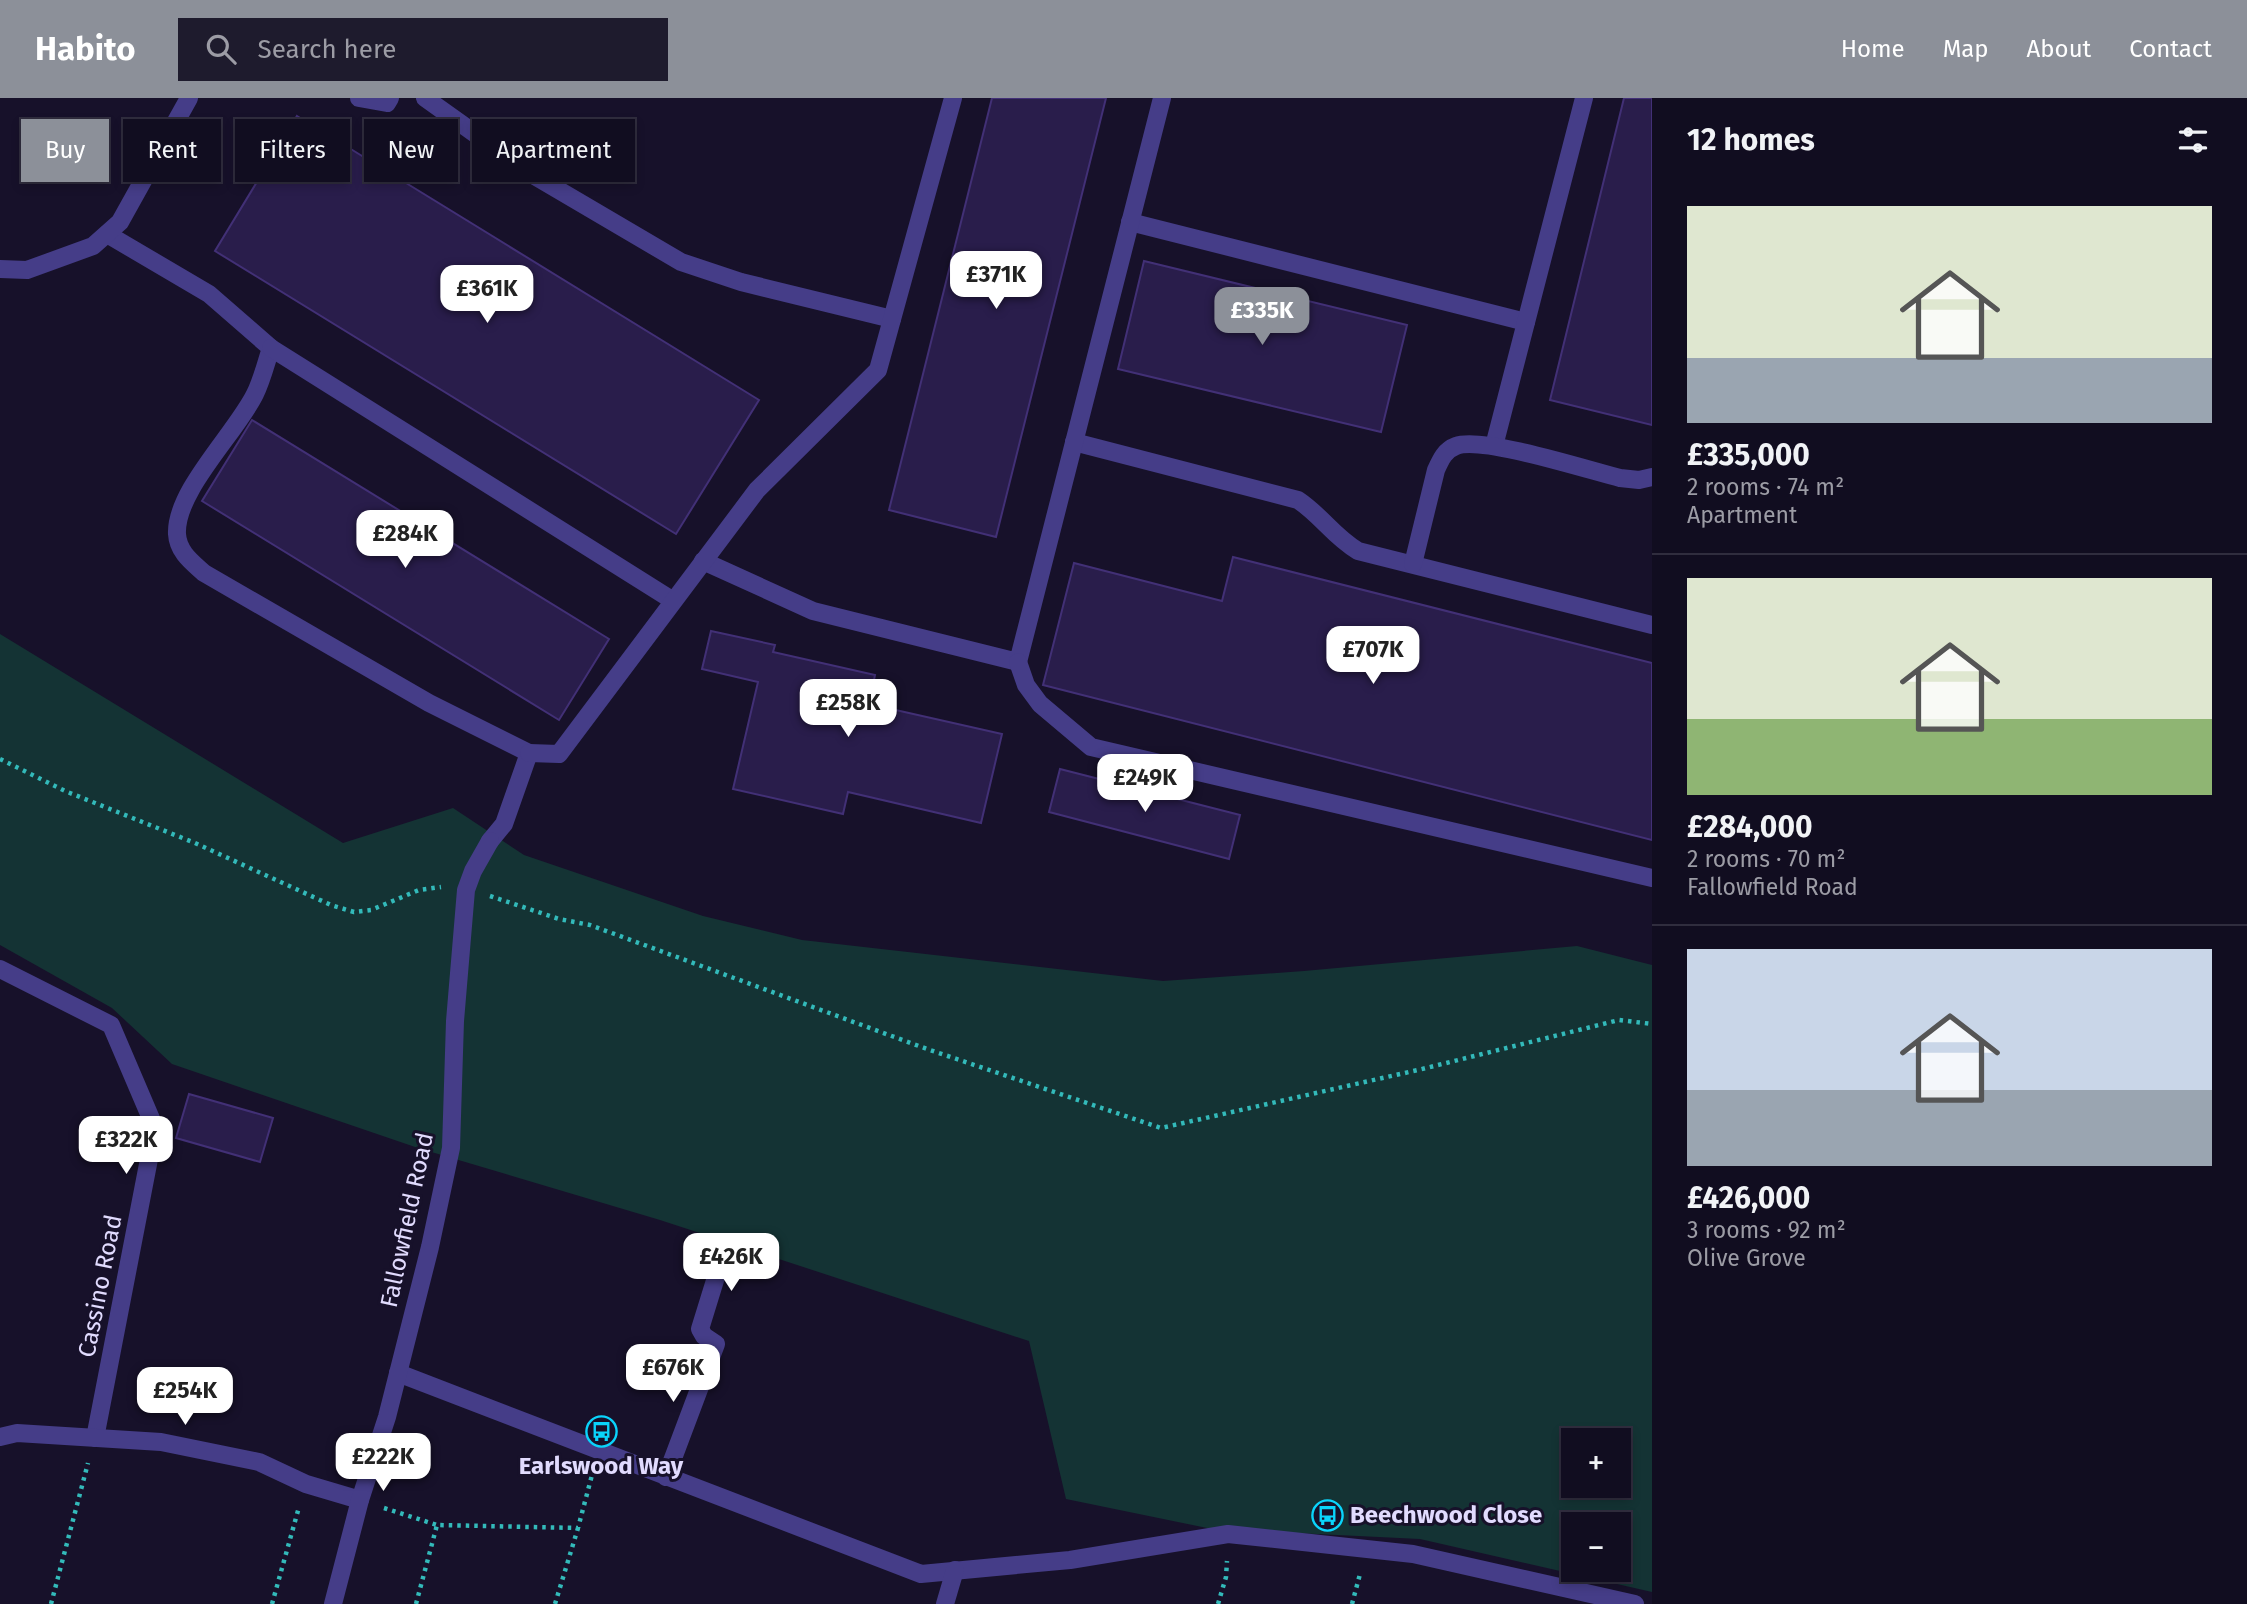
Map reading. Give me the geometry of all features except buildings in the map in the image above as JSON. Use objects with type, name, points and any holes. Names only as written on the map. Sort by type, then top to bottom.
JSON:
[{"type":"street","points":[[0,269],[27,270],[93,246],[107,234],[120,222],[189,98]]},
{"type":"street","points":[[359,98],[387,103],[390,98]]},
{"type":"street","points":[[425,98],[533,175],[681,262],[741,282],[892,318]]},
{"type":"street","points":[[271,348],[254,395],[201,473],[181,511],[177,535],[183,553],[204,573],[429,703],[529,753],[559,754],[757,489],[878,370],[953,98]]},
{"type":"street","points":[[1162,98],[1018,662],[1026,685],[1040,704],[1091,747],[1652,878]]},
{"type":"street","points":[[1494,446],[1584,98]]},
{"type":"street","points":[[1130,222],[1526,322]]},
{"type":"street","points":[[107,234],[209,293],[271,348],[672,600]]},
{"type":"street","points":[[1074,442],[1298,500],[1314,511],[1340,540],[1358,551],[1652,625]]},
{"type":"street","points":[[1413,564],[1436,470],[1442,456],[1455,446],[1468,443],[1494,446],[1620,478],[1639,480],[1652,477]]},
{"type":"street","points":[[702,561],[813,611],[1018,662]]},
{"type":"street","name":"Fallowfield Road","points":[[333,1604],[360,1500],[387,1417],[430,1247],[451,1149],[455,1021],[466,890],[490,841],[504,824],[529,753]]},
{"type":"street","name":"Cassino Road","points":[[0,969],[111,1025],[155,1128],[95,1438]]},
{"type":"street","points":[[666,1477],[716,1345],[704,1336],[700,1329],[725,1248]]},
{"type":"street","points":[[398,1373],[921,1574],[1070,1560],[1228,1534],[1413,1554],[1635,1604]]},
{"type":"street","points":[[0,1437],[17,1433],[161,1442],[258,1462],[306,1484],[360,1500]]},
{"type":"street","points":[[945,1604],[955,1570]]},
{"type":"path","points":[[0,759],[65,791],[195,843],[331,905],[354,912],[370,910],[419,890],[441,887],[466,890],[559,919],[590,925],[927,1049],[1161,1128],[1619,1020],[1652,1024]]},
{"type":"path","points":[[51,1604],[95,1438]]},
{"type":"path","points":[[555,1604],[598,1450]]},
{"type":"path","points":[[272,1604],[306,1484]]},
{"type":"path","points":[[360,1500],[437,1525],[578,1528]]},
{"type":"path","points":[[416,1604],[437,1525]]},
{"type":"path","points":[[1218,1604],[1226,1577],[1228,1534]]},
{"type":"green space","points":[[0,634],[343,843],[453,808],[524,855],[703,916],[802,940],[1163,981],[1577,946],[1652,965],[1652,1592],[1608,1582],[1631,1582],[1631,1512],[1561,1512],[1561,1571],[1420,1539],[1212,1529],[1066,1499],[1029,1341],[660,1220],[418,1148],[172,1064],[112,1008],[0,945]]},
{"type":"place","name":"Earlswood Way","points":[[601,1432]]},
{"type":"place","name":"Beechwood Close","points":[[1327,1515]]}]
